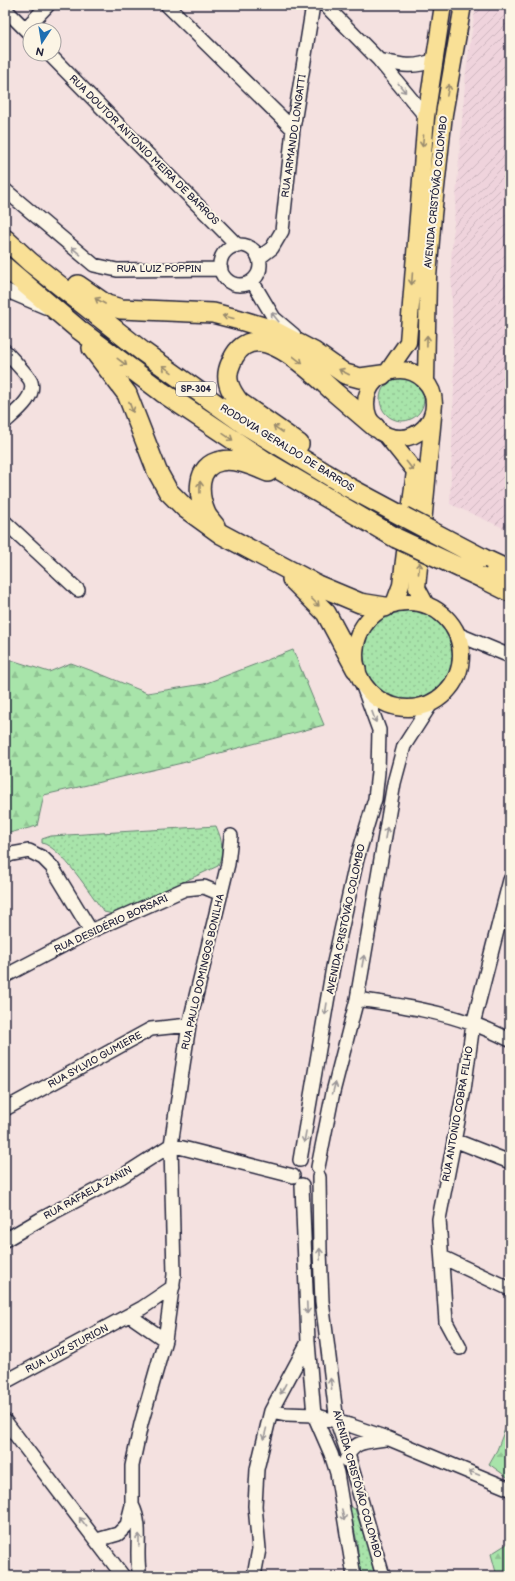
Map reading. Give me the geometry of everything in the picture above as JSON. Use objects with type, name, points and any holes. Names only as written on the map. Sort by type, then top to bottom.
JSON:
[{"type":"highway","points":[[5,229],[40,258],[92,296],[107,305],[121,309],[213,314],[270,329],[314,352],[345,374],[360,378],[385,373]]},
{"type":"highway","name":"RODOVIA GERALDO DE BARROS","points":[[5,239],[30,262],[142,351],[244,424],[348,487],[482,558],[510,571]]},
{"type":"highway","name":"RODOVIA GERALDO DE BARROS","points":[[5,266],[78,329],[162,392],[268,463],[396,538],[510,592]]},
{"type":"highway","points":[[78,329],[126,394],[157,472],[168,491],[185,508],[221,534],[316,585],[360,603],[389,605]]},
{"type":"highway","points":[[380,431],[304,364],[288,352],[273,345],[259,342],[247,344],[237,352],[231,362],[227,377],[228,384],[233,395],[239,402],[403,517]]},
{"type":"highway","points":[[221,534],[206,515],[200,493],[201,477],[208,466],[221,461],[232,460],[260,469],[359,516]]},
{"type":"highway","points":[[277,564],[326,613],[358,675]]},
{"type":"main road","name":"AVENIDA CRISTÓVÃO COLOMBO","points":[[385,373],[408,342],[426,117],[443,5]]},
{"type":"main road","name":"AVENIDA CRISTÓVÃO COLOMBO","points":[[426,380],[428,277],[433,208],[444,114],[463,5]]},
{"type":"main road","points":[[389,605],[402,585],[415,471],[369,419],[366,409],[366,399],[371,385],[385,373],[398,369],[408,370],[418,374],[426,380],[433,390],[435,402],[417,588],[426,605]]},
{"type":"main road","points":[[380,431],[398,438],[409,437],[420,432],[429,424],[433,416]]},
{"type":"main road","points":[[402,601],[426,605],[449,621],[458,634],[462,654],[459,674],[452,686],[443,696],[431,704],[418,708],[405,709],[392,706],[379,700],[369,692],[358,675],[354,657],[355,644],[359,633],[370,618],[389,605],[402,601]]},
{"type":"street","points":[[35,22],[48,5]]},
{"type":"street","points":[[167,5],[293,129]]},
{"type":"street","name":"RUA ARMANDO LONGATTI","points":[[259,258],[272,248],[282,231],[293,129],[313,5]]},
{"type":"street","points":[[325,5],[379,60],[426,117]]},
{"type":"street","points":[[5,9],[22,27]]},
{"type":"street","points":[[379,60],[404,66],[420,65],[434,60]]},
{"type":"street","name":"RUA DOUTOR ANTONIO MEIRA DE BARROS","points":[[57,62],[238,246]]},
{"type":"street","name":"RUA LUIZ POPPIN","points":[[5,190],[94,265],[118,270],[221,269]]},
{"type":"street","points":[[238,246],[251,248],[259,258],[260,271],[252,281],[240,285],[234,284],[228,280],[221,269],[223,257],[226,251],[238,246]]},
{"type":"street","points":[[252,281],[274,318],[314,352]]},
{"type":"street","points":[[5,290],[58,312]]},
{"type":"street","points":[[5,351],[31,381],[32,389],[25,402],[5,422]]},
{"type":"street","points":[[5,522],[78,590]]},
{"type":"street","points":[[458,634],[510,656]]},
{"type":"street","name":"AVENIDA CRISTÓVÃO COLOMBO","points":[[300,1160],[334,967],[357,859],[375,798],[378,772],[378,730],[358,675]]},
{"type":"street","name":"AVENIDA CRISTÓVÃO COLOMBO","points":[[383,1576],[348,1454],[337,1422],[322,1301],[319,1172],[333,1092],[357,999],[394,783],[404,746],[431,704]]},
{"type":"street","name":"RUA PAULO DOMINGOS BONILHA","points":[[97,1540],[113,1536],[123,1529],[130,1517],[132,1505],[132,1466],[141,1424],[165,1340],[174,1275],[171,1145],[189,1025],[228,864],[231,836]]},
{"type":"street","points":[[5,856],[29,851],[43,858],[52,868],[91,931]]},
{"type":"street","name":"RUA ANTONIO COBRA FILHO","points":[[460,1348],[446,1322],[439,1220],[464,1090],[473,1024],[505,919],[510,880]]},
{"type":"street","name":"RUA DESIDÉRIO BORSARI","points":[[5,976],[91,931],[185,889],[204,887],[221,894]]},
{"type":"street","points":[[357,999],[404,1006],[473,1024],[510,1040]]},
{"type":"street","name":"RUA SYLVIO GUMIERE","points":[[5,1109],[151,1030],[189,1025]]},
{"type":"street","points":[[454,1140],[510,1162]]},
{"type":"street","points":[[171,1145],[312,1185],[319,1172],[313,1161],[309,1159],[300,1160],[294,1167],[298,1180]]},
{"type":"street","name":"RUA RAFAELA ZANIN","points":[[5,1240],[41,1219],[121,1177],[171,1145]]},
{"type":"street","name":"AVENIDA CRISTÓVÃO COLOMBO","points":[[298,1180],[314,1415],[331,1454],[337,1473],[354,1576]]},
{"type":"street","points":[[442,1257],[510,1288]]},
{"type":"street","name":"RUA LUIZ STURION","points":[[5,1382],[129,1316],[173,1287]]},
{"type":"street","points":[[129,1316],[165,1340]]},
{"type":"street","points":[[254,1576],[259,1549],[256,1506],[257,1469],[271,1411],[308,1342]]},
{"type":"street","points":[[271,1411],[286,1414],[314,1415],[387,1438],[510,1489]]},
{"type":"street","points":[[5,1421],[123,1576]]},
{"type":"street","points":[[340,1495],[342,1473],[348,1454],[356,1444],[387,1438]]},
{"type":"street","points":[[132,1505],[138,1520],[138,1560],[140,1576]]},
{"type":"shaded area","points":[[476,5],[510,5],[510,531],[450,504],[454,386],[451,260],[466,71]]},
{"type":"green space","points":[[398,377],[406,377],[418,383],[424,395],[424,403],[418,415],[406,421],[398,421],[386,415],[380,403],[380,395],[386,383]]},
{"type":"green space","points":[[408,610],[425,614],[440,624],[450,639],[454,656],[450,673],[440,688],[425,698],[408,702],[391,698],[376,688],[366,673],[362,656],[366,639],[376,624],[391,614]]},
{"type":"green space","points":[[293,650],[324,725],[182,763],[44,795],[37,826],[5,834],[5,658],[49,672],[71,663],[147,693],[204,684]]},
{"type":"green space","points":[[216,826],[222,846],[218,866],[113,914],[104,912],[76,873],[58,854],[50,847],[42,843],[42,839],[51,836]]},
{"type":"green space","points":[[510,1416],[510,1476],[507,1477],[489,1464],[497,1450]]},
{"type":"green space","points":[[349,1506],[355,1509],[368,1548],[375,1576],[360,1576],[357,1542]]},
{"type":"green space","points":[[510,1542],[510,1576],[497,1576],[491,1554]]}]
